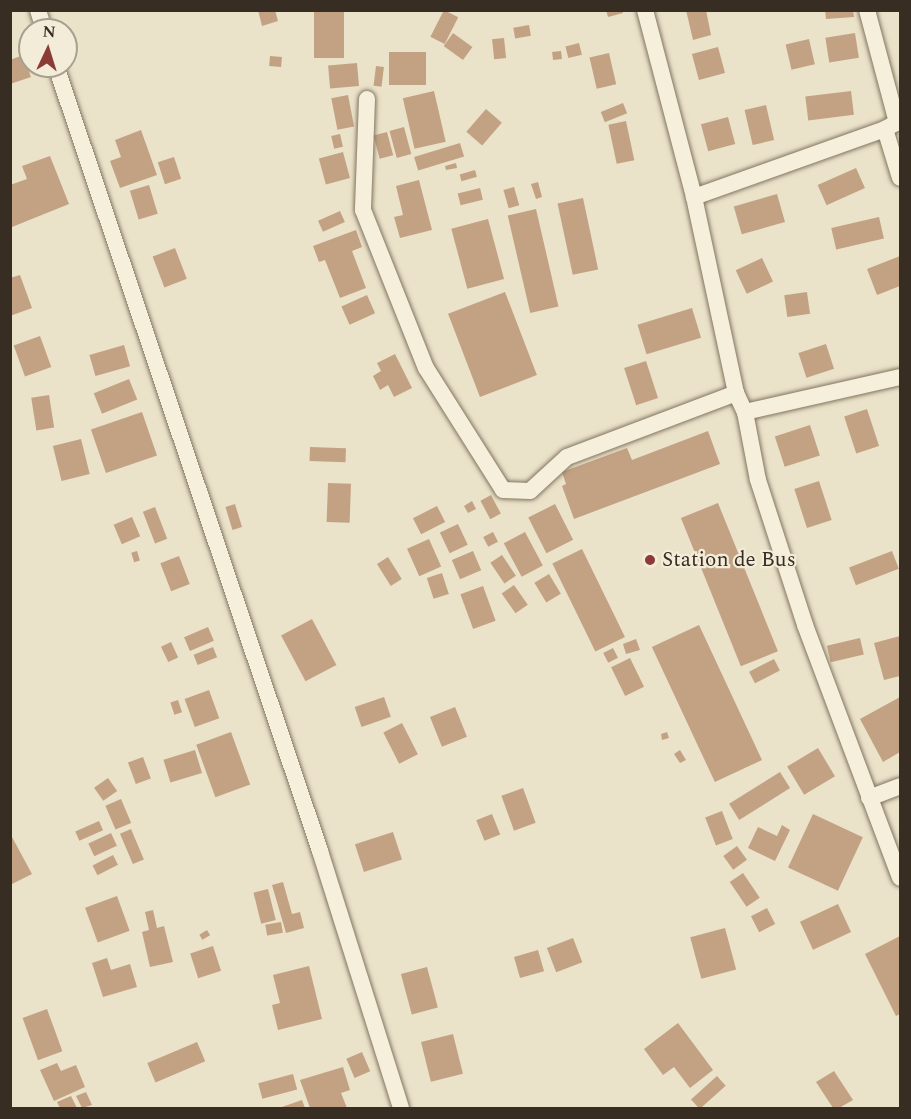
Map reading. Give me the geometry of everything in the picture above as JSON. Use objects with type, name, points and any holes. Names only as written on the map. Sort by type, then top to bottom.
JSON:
[{"type":"street","points":[[645,10],[694,197],[736,393],[746,412],[758,480],[805,625],[900,878]]},
{"type":"street","points":[[867,10],[894,124],[900,178]]},
{"type":"street","points":[[60,78],[320,851],[401,1108]]},
{"type":"street","points":[[367,99],[363,210],[426,368],[503,490],[530,491],[567,457],[736,393]]},
{"type":"street","points":[[694,197],[894,124]]},
{"type":"street","points":[[746,412],[900,377]]},
{"type":"street","points":[[869,798],[900,786]]},
{"type":"building","points":[[258,10],[275,10],[278,21],[262,26]]},
{"type":"building","points":[[314,10],[344,10],[344,58],[314,58]]},
{"type":"building","points":[[444,10],[458,17],[445,44],[430,37]]},
{"type":"building","points":[[606,10],[622,10],[623,13],[608,17]]},
{"type":"building","points":[[686,10],[706,10],[711,35],[693,40]]},
{"type":"building","points":[[825,10],[853,10],[854,17],[826,19]]},
{"type":"building","points":[[529,25],[531,36],[515,39],[513,28]]},
{"type":"building","points":[[453,33],[472,47],[463,60],[444,46]]},
{"type":"building","points":[[855,33],[859,58],[829,62],[825,38]]},
{"type":"building","points":[[504,38],[506,58],[494,59],[492,39]]},
{"type":"building","points":[[809,39],[815,64],[791,70],[786,44]]},
{"type":"building","points":[[579,43],[582,55],[568,58],[565,46]]},
{"type":"building","points":[[718,47],[725,73],[699,80],[692,54]]},
{"type":"building","points":[[561,51],[562,59],[553,60],[552,52]]},
{"type":"building","points":[[389,52],[426,52],[426,85],[389,85]]},
{"type":"building","points":[[609,53],[616,84],[597,89],[590,57]]},
{"type":"building","points":[[270,56],[282,57],[281,67],[269,66]]},
{"type":"building","points":[[18,57],[18,78],[28,78],[10,84],[10,60]]},
{"type":"building","points":[[357,63],[359,86],[330,88],[328,66]]},
{"type":"building","points":[[376,66],[384,67],[382,87],[374,86]]},
{"type":"building","points":[[434,91],[446,142],[415,149],[403,98]]},
{"type":"building","points":[[851,91],[854,115],[808,120],[805,97]]},
{"type":"building","points":[[348,95],[354,126],[337,130],[331,98]]},
{"type":"building","points":[[623,103],[627,113],[605,122],[601,112]]},
{"type":"building","points":[[766,105],[774,140],[753,145],[745,110]]},
{"type":"building","points":[[486,109],[502,123],[482,145],[466,132]]},
{"type":"building","points":[[728,117],[735,144],[708,151],[701,124]]},
{"type":"building","points":[[626,121],[634,160],[617,164],[608,125]]},
{"type":"building","points":[[404,127],[411,154],[397,158],[390,131]]},
{"type":"building","points":[[141,130],[157,175],[120,188],[110,161],[121,157],[115,140]]},
{"type":"building","points":[[387,132],[393,155],[380,159],[373,136]]},
{"type":"building","points":[[340,134],[343,147],[334,149],[331,136]]},
{"type":"building","points":[[460,143],[464,156],[418,170],[414,157]]},
{"type":"building","points":[[343,152],[350,178],[326,185],[319,158]]},
{"type":"building","points":[[50,156],[69,204],[12,227],[10,185],[27,179],[22,166]]},
{"type":"building","points":[[174,157],[181,179],[165,184],[158,162]]},
{"type":"building","points":[[456,163],[457,168],[446,170],[445,166]]},
{"type":"building","points":[[856,168],[865,188],[827,205],[818,185]]},
{"type":"building","points":[[475,170],[477,177],[462,181],[460,174]]},
{"type":"building","points":[[419,180],[432,230],[400,238],[394,217],[403,215],[396,186]]},
{"type":"building","points":[[538,182],[542,197],[536,199],[531,184]]},
{"type":"building","points":[[149,185],[158,214],[139,220],[130,191]]},
{"type":"building","points":[[514,187],[519,205],[509,208],[503,190]]},
{"type":"building","points":[[480,188],[483,200],[461,205],[458,194]]},
{"type":"building","points":[[777,194],[785,222],[742,234],[734,206]]},
{"type":"building","points":[[583,198],[598,269],[573,275],[558,203]]},
{"type":"building","points":[[536,209],[558,306],[530,313],[508,216]]},
{"type":"building","points":[[340,211],[345,222],[323,232],[318,221]]},
{"type":"building","points":[[879,217],[884,238],[836,249],[831,228]]},
{"type":"building","points":[[488,219],[504,279],[467,289],[451,229]]},
{"type":"building","points":[[356,230],[362,247],[352,251],[366,288],[340,298],[325,260],[319,262],[313,246]]},
{"type":"building","points":[[175,248],[187,279],[164,287],[153,257]]},
{"type":"building","points":[[900,256],[900,286],[877,295],[867,269]]},
{"type":"building","points":[[762,258],[773,282],[747,294],[736,270]]},
{"type":"building","points":[[20,275],[32,308],[10,316],[10,278]]},
{"type":"building","points":[[505,292],[537,375],[480,397],[448,314]]},
{"type":"building","points":[[807,292],[810,314],[787,317],[784,295]]},
{"type":"building","points":[[367,295],[375,313],[350,325],[341,306]]},
{"type":"building","points":[[692,308],[701,338],[647,354],[637,325]]},
{"type":"building","points":[[40,336],[51,367],[25,377],[14,346]]},
{"type":"building","points":[[826,344],[834,369],[806,378],[798,353]]},
{"type":"building","points":[[124,345],[130,366],[95,376],[89,355]]},
{"type":"building","points":[[395,354],[412,388],[394,397],[388,385],[380,390],[373,376],[381,371],[377,363]]},
{"type":"building","points":[[646,361],[658,398],[636,405],[624,368]]},
{"type":"building","points":[[129,379],[137,399],[102,414],[94,393]]},
{"type":"building","points":[[49,395],[54,428],[36,430],[31,398]]},
{"type":"building","points":[[867,409],[879,446],[856,454],[844,416]]},
{"type":"building","points":[[142,412],[157,455],[106,473],[91,430]]},
{"type":"building","points":[[810,425],[820,455],[785,467],[775,436]]},
{"type":"building","points":[[708,431],[720,464],[574,519],[562,486],[566,484],[562,472],[627,448],[632,460]]},
{"type":"building","points":[[81,439],[90,474],[62,481],[53,446]]},
{"type":"building","points":[[310,447],[346,448],[345,462],[310,461]]},
{"type":"building","points":[[819,481],[832,520],[807,528],[794,489]]},
{"type":"building","points":[[328,483],[351,484],[350,523],[327,522]]},
{"type":"building","points":[[491,495],[501,514],[490,519],[480,501]]},
{"type":"building","points":[[472,501],[476,509],[468,513],[464,506]]},
{"type":"building","points":[[718,503],[778,651],[741,666],[681,518]]},
{"type":"building","points":[[235,504],[242,527],[232,530],[225,507]]},
{"type":"building","points":[[555,504],[573,540],[546,553],[528,518]]},
{"type":"building","points":[[437,506],[445,522],[421,534],[413,518]]},
{"type":"building","points":[[155,507],[167,539],[155,543],[143,512]]},
{"type":"building","points":[[132,517],[140,536],[122,544],[114,525]]},
{"type":"building","points":[[458,524],[468,545],[450,553],[440,532]]},
{"type":"building","points":[[493,532],[498,542],[488,547],[483,537]]},
{"type":"building","points":[[525,532],[543,566],[522,577],[504,543]]},
{"type":"building","points":[[429,539],[441,566],[419,576],[407,549]]},
{"type":"building","points":[[582,549],[625,637],[595,652],[552,563]]},
{"type":"building","points":[[137,551],[140,561],[134,562],[131,553]]},
{"type":"building","points":[[473,551],[481,570],[460,579],[452,560]]},
{"type":"building","points":[[892,551],[899,569],[856,585],[849,567]]},
{"type":"building","points":[[502,555],[516,576],[504,584],[490,563]]},
{"type":"building","points":[[179,556],[190,584],[171,591],[160,563]]},
{"type":"building","points":[[388,557],[402,579],[391,586],[377,564]]},
{"type":"building","points":[[442,573],[449,594],[434,599],[427,578]]},
{"type":"building","points":[[549,574],[561,594],[546,602],[534,583]]},
{"type":"building","points":[[514,585],[528,605],[515,613],[502,594]]},
{"type":"building","points":[[483,586],[496,621],[473,629],[460,594]]},
{"type":"building","points":[[312,619],[336,665],[306,681],[281,635]]},
{"type":"building","points":[[699,625],[762,760],[715,782],[652,647]]},
{"type":"building","points":[[208,627],[214,641],[190,651],[184,637]]},
{"type":"building","points":[[900,636],[900,676],[884,680],[874,643]]},
{"type":"building","points":[[860,638],[864,655],[831,662],[827,646]]},
{"type":"building","points":[[636,639],[640,650],[626,654],[623,644]]},
{"type":"building","points":[[171,642],[178,657],[168,662],[161,647]]},
{"type":"building","points":[[213,647],[217,657],[198,665],[194,655]]},
{"type":"building","points":[[613,648],[618,658],[608,663],[603,653]]},
{"type":"building","points":[[630,658],[644,687],[625,696],[611,667]]},
{"type":"building","points":[[774,659],[780,671],[755,683],[749,672]]},
{"type":"building","points":[[209,690],[219,718],[195,727],[185,699]]},
{"type":"building","points":[[384,697],[391,717],[362,727],[355,707]]},
{"type":"building","points":[[900,697],[900,752],[883,762],[860,719]]},
{"type":"building","points":[[178,700],[182,712],[174,715],[170,702]]},
{"type":"building","points":[[455,707],[467,737],[442,747],[430,717]]},
{"type":"building","points":[[402,723],[418,754],[399,764],[383,733]]},
{"type":"building","points":[[231,732],[250,785],[215,797],[196,745]]},
{"type":"building","points":[[667,732],[669,738],[662,740],[661,734]]},
{"type":"building","points":[[818,748],[835,776],[804,795],[787,767]]},
{"type":"building","points":[[195,750],[202,773],[170,783],[163,760]]},
{"type":"building","points":[[680,750],[686,760],[680,763],[674,754]]},
{"type":"building","points":[[143,757],[151,779],[136,784],[128,762]]},
{"type":"building","points":[[780,772],[790,788],[739,820],[729,804]]},
{"type":"building","points":[[108,778],[117,791],[103,801],[94,788]]},
{"type":"building","points":[[523,788],[536,823],[514,831],[501,796]]},
{"type":"building","points":[[121,799],[131,823],[116,830],[105,806]]},
{"type":"building","points":[[722,811],[733,839],[716,845],[705,817]]},
{"type":"building","points":[[492,814],[500,834],[484,841],[476,820]]},
{"type":"building","points":[[813,814],[863,837],[838,891],[788,867]]},
{"type":"building","points":[[99,821],[103,830],[79,841],[75,832]]},
{"type":"building","points":[[782,825],[790,830],[775,861],[748,848],[758,827],[777,836]]},
{"type":"building","points":[[131,829],[144,859],[133,864],[120,834]]},
{"type":"building","points":[[393,832],[402,860],[364,872],[355,844]]},
{"type":"building","points":[[111,833],[117,846],[94,856],[88,844]]},
{"type":"building","points":[[12,837],[32,874],[10,885],[10,838]]},
{"type":"building","points":[[737,846],[747,860],[733,870],[723,856]]},
{"type":"building","points":[[113,855],[118,865],[98,875],[93,865]]},
{"type":"building","points":[[743,873],[760,898],[747,907],[730,882]]},
{"type":"building","points":[[283,882],[292,914],[300,912],[304,928],[286,933],[272,885]]},
{"type":"building","points":[[268,889],[276,920],[261,924],[253,893]]},
{"type":"building","points":[[117,896],[130,931],[98,942],[85,908]]},
{"type":"building","points":[[838,904],[851,932],[813,950],[800,922]]},
{"type":"building","points":[[767,908],[775,924],[759,932],[751,916]]},
{"type":"building","points":[[153,910],[157,928],[164,926],[173,962],[150,967],[142,932],[149,930],[145,912]]},
{"type":"building","points":[[281,922],[283,933],[267,936],[265,925]]},
{"type":"building","points":[[725,928],[736,970],[701,979],[690,937]]},
{"type":"building","points":[[207,930],[210,935],[202,940],[199,935]]},
{"type":"building","points":[[900,936],[900,1014],[896,1016],[865,954]]},
{"type":"building","points":[[573,938],[582,962],[556,972],[547,948]]},
{"type":"building","points":[[213,946],[221,971],[198,978],[190,953]]},
{"type":"building","points":[[538,950],[544,971],[520,978],[514,957]]},
{"type":"building","points":[[107,958],[111,970],[130,964],[137,987],[103,997],[92,963]]},
{"type":"building","points":[[309,966],[322,1019],[278,1030],[272,1005],[280,1003],[273,975]]},
{"type":"building","points":[[427,967],[438,1008],[412,1015],[401,974]]},
{"type":"building","points":[[47,1009],[62,1051],[38,1060],[23,1018]]},
{"type":"building","points":[[678,1023],[713,1070],[690,1088],[674,1067],[663,1075],[644,1049]]},
{"type":"building","points":[[453,1034],[463,1074],[431,1082],[421,1042]]},
{"type":"building","points":[[197,1042],[205,1061],[155,1082],[147,1063]]},
{"type":"building","points":[[362,1052],[370,1071],[355,1078],[346,1059]]},
{"type":"building","points":[[57,1063],[61,1071],[76,1065],[85,1087],[54,1101],[40,1070]]},
{"type":"building","points":[[343,1067],[350,1090],[341,1093],[347,1108],[310,1108],[300,1080]]},
{"type":"building","points":[[834,1071],[853,1100],[839,1108],[833,1108],[816,1082]]},
{"type":"building","points":[[293,1074],[297,1089],[262,1099],[258,1083]]},
{"type":"building","points":[[717,1076],[726,1086],[701,1108],[691,1099]]},
{"type":"building","points":[[86,1092],[92,1105],[82,1108],[76,1096]]},
{"type":"building","points":[[71,1096],[77,1108],[60,1108],[57,1102]]},
{"type":"building","points":[[302,1100],[305,1108],[279,1108]]},
{"type":"place","name":"Station de Bus","points":[[650,560]]}]
